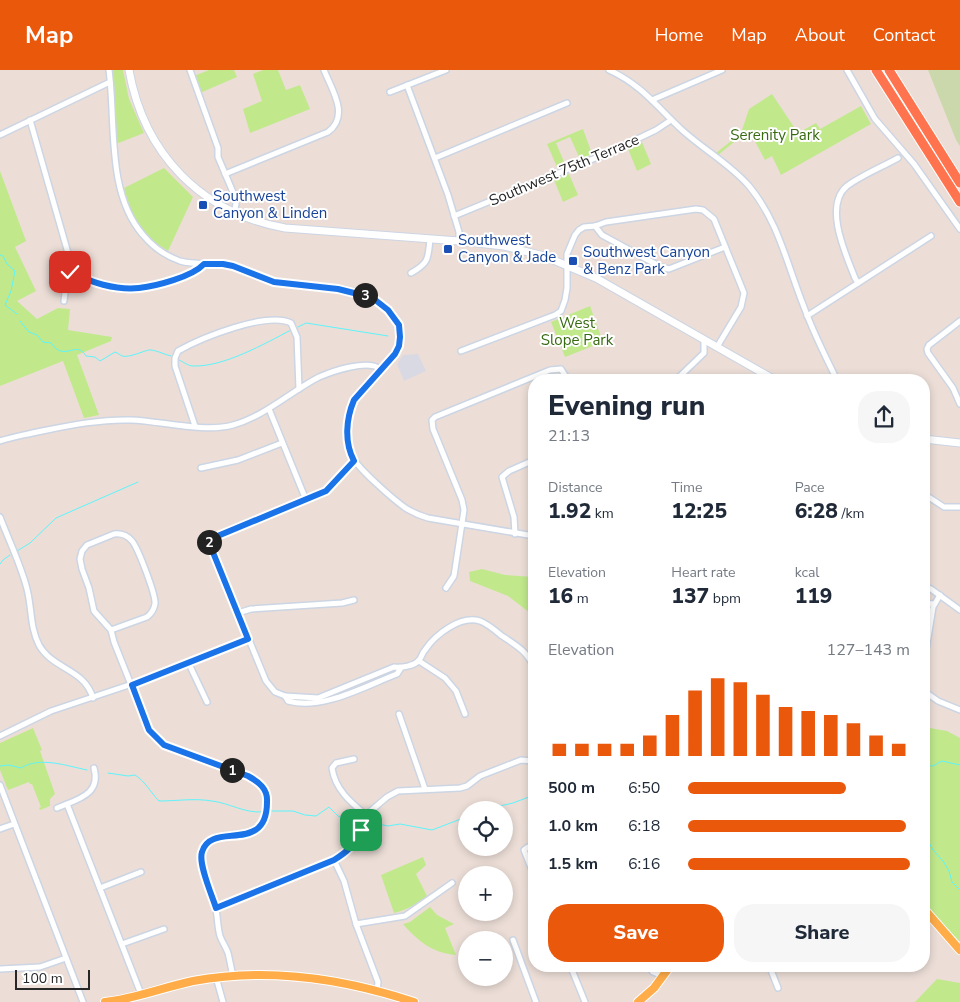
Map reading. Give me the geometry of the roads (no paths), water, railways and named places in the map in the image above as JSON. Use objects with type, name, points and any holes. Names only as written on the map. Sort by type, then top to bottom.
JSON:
[{"type":"highway","points":[[876,70],[960,202]]},
{"type":"highway","points":[[889,70],[960,183]]},
{"type":"main road","points":[[129,70],[134,93],[148,132],[164,156],[195,189],[234,213],[256,222],[285,228],[459,241],[518,249],[567,265],[596,278],[764,374]]},
{"type":"main road","points":[[930,440],[960,442]]},
{"type":"main road","points":[[930,916],[960,950]]},
{"type":"main road","points":[[638,1002],[654,988],[666,972]]},
{"type":"main road","points":[[105,1002],[216,977],[273,975],[311,977],[414,1002]]},
{"type":"street","points":[[109,70],[115,159],[120,185],[129,212],[142,234],[158,249],[178,260],[228,265],[274,282],[338,289],[374,299],[394,316],[400,330],[400,337],[397,350],[354,400],[352,405],[347,435],[348,445],[354,461],[399,504],[414,514],[528,535]]},
{"type":"street","points":[[190,70],[218,148],[218,157],[236,201],[234,213]]},
{"type":"street","points":[[225,174],[328,132],[333,128],[337,123],[340,113],[338,103],[324,70]]},
{"type":"street","points":[[390,92],[446,70]]},
{"type":"street","points":[[610,70],[632,81],[686,134],[736,173],[758,197],[778,234],[807,316],[834,374]]},
{"type":"street","points":[[652,100],[722,70]]},
{"type":"street","points":[[847,70],[876,120],[914,164],[960,229]]},
{"type":"street","points":[[0,135],[110,82]]},
{"type":"street","points":[[407,85],[435,158],[459,232],[459,241]]},
{"type":"street","points":[[435,158],[567,103]]},
{"type":"street","points":[[30,120],[68,256],[80,276],[119,288],[138,288],[174,279],[198,270],[204,264]]},
{"type":"street","name":"Southwest 75th Terrace","points":[[454,216],[617,148],[656,130],[671,120]]},
{"type":"street","points":[[858,284],[854,278],[840,237],[836,214],[838,200],[847,186],[898,158]]},
{"type":"street","points":[[461,351],[561,311],[567,295],[567,254],[578,230],[606,222],[696,209],[703,210],[714,220],[744,293],[741,308],[717,347]]},
{"type":"street","points":[[595,226],[602,235],[661,267],[669,268],[726,247]]},
{"type":"street","points":[[807,316],[931,236]]},
{"type":"street","points":[[411,272],[424,266],[427,262],[430,239]]},
{"type":"street","points":[[64,301],[67,276],[74,268]]},
{"type":"street","points":[[195,426],[175,366],[175,358],[178,351],[186,346],[250,322],[284,320],[291,323],[297,337],[299,389]]},
{"type":"street","points":[[960,321],[927,349],[954,388],[960,404]]},
{"type":"street","points":[[682,374],[704,353],[704,340]]},
{"type":"street","points":[[0,441],[57,428],[105,421],[132,420],[220,428],[234,425],[269,409],[322,376],[367,364],[380,370]]},
{"type":"street","points":[[540,374],[550,370],[561,369],[564,374]]},
{"type":"street","points":[[446,588],[454,576],[464,506],[433,429],[432,420],[435,417],[528,379]]},
{"type":"street","points":[[269,409],[306,500]]},
{"type":"street","points":[[201,468],[238,460],[282,443]]},
{"type":"street","points":[[354,461],[326,491],[208,540],[266,681],[275,692],[285,696],[288,701],[295,703],[318,704],[397,674],[401,668],[419,661],[428,646],[443,632],[459,623],[472,620],[485,624],[522,649],[528,656]]},
{"type":"street","points":[[515,534],[514,516],[502,477],[528,463]]},
{"type":"street","points":[[930,498],[944,507],[960,507]]},
{"type":"street","points":[[0,517],[24,579],[30,603],[33,628],[40,646],[47,656],[86,682],[93,698]]},
{"type":"street","points":[[112,630],[147,617],[151,614],[155,603],[153,592],[135,546],[130,539],[122,534],[114,534],[90,543],[82,551],[80,559],[94,611],[112,630],[114,642],[149,730],[164,745],[248,776],[265,789],[268,804],[266,816],[260,826],[244,836],[220,836],[212,839],[202,851],[201,860],[216,908],[220,935],[228,953],[233,976]]},
{"type":"street","points":[[930,588],[960,610]]},
{"type":"street","points":[[930,627],[934,604],[940,595]]},
{"type":"street","points":[[238,613],[251,609],[342,603],[354,600]]},
{"type":"street","points":[[930,603],[934,604]]},
{"type":"street","points":[[0,736],[51,711],[132,685],[248,639]]},
{"type":"street","points":[[419,661],[445,678],[456,691],[465,714]]},
{"type":"street","points":[[189,664],[207,702]]},
{"type":"street","points":[[930,695],[938,701],[960,710]]},
{"type":"street","points":[[399,714],[425,789]]},
{"type":"street","points":[[354,759],[336,763],[332,768],[333,776],[339,789],[351,803],[366,815]]},
{"type":"street","points":[[216,908],[334,860],[355,844],[366,815],[387,797],[398,791],[460,788],[467,786],[480,776],[521,760],[528,761]]},
{"type":"street","points":[[57,808],[82,798],[93,789],[96,776],[94,768]]},
{"type":"street","points":[[0,785],[83,1002]]},
{"type":"street","points":[[67,804],[141,994]]},
{"type":"street","points":[[0,829],[14,824]]},
{"type":"street","points":[[528,846],[524,850],[528,860]]},
{"type":"street","points":[[334,860],[344,881],[356,924],[378,982],[377,992]]},
{"type":"street","points":[[100,888],[141,872]]},
{"type":"street","points":[[356,924],[405,916],[452,883]]},
{"type":"street","points":[[122,944],[164,929]]},
{"type":"street","points":[[513,942],[536,1002]]},
{"type":"street","points":[[0,969],[40,968],[66,958]]},
{"type":"street","points":[[573,972],[585,1002]]},
{"type":"street","points":[[653,972],[663,976]]},
{"type":"street","points":[[772,972],[778,988]]},
{"type":"street","points":[[216,977],[223,1002]]},
{"type":"waterway","points":[[0,255],[3,256],[7,264],[15,271],[11,291],[5,305],[17,314]]},
{"type":"waterway","points":[[20,321],[29,332],[37,335],[43,342],[51,343],[56,349],[61,351],[82,351],[86,356],[95,357],[100,361],[115,352],[125,356],[151,350],[171,356]]},
{"type":"waterway","points":[[298,327],[306,323],[388,336]]},
{"type":"waterway","points":[[179,360],[193,366],[218,363],[243,354],[291,330]]},
{"type":"waterway","points":[[17,551],[30,543],[56,518],[138,482]]},
{"type":"waterway","points":[[0,564],[10,555]]},
{"type":"waterway","points":[[930,766],[942,761],[960,765]]},
{"type":"waterway","points":[[0,766],[9,765],[21,768],[28,764],[45,762],[87,770]]},
{"type":"waterway","points":[[108,773],[128,776],[135,775],[159,801],[205,800],[249,811],[262,812]]},
{"type":"waterway","points":[[513,803],[528,797]]},
{"type":"waterway","points":[[271,811],[293,811],[316,816],[329,807],[338,816],[360,821]]},
{"type":"waterway","points":[[368,822],[388,826],[400,824],[432,830],[458,820]]},
{"type":"waterway","points":[[930,845],[949,871],[952,882],[960,890]]},
{"type":"place","name":"Southwest Canyon & Linden","points":[[203,205]]},
{"type":"place","name":"Southwest Canyon & Jade","points":[[448,249]]},
{"type":"place","name":"Southwest Canyon & Benz Park","points":[[573,261]]},
{"type":"park label","name":"Serenity Park","points":[[775,135]]},
{"type":"park label","name":"West Slope Park","points":[[577,332]]}]
